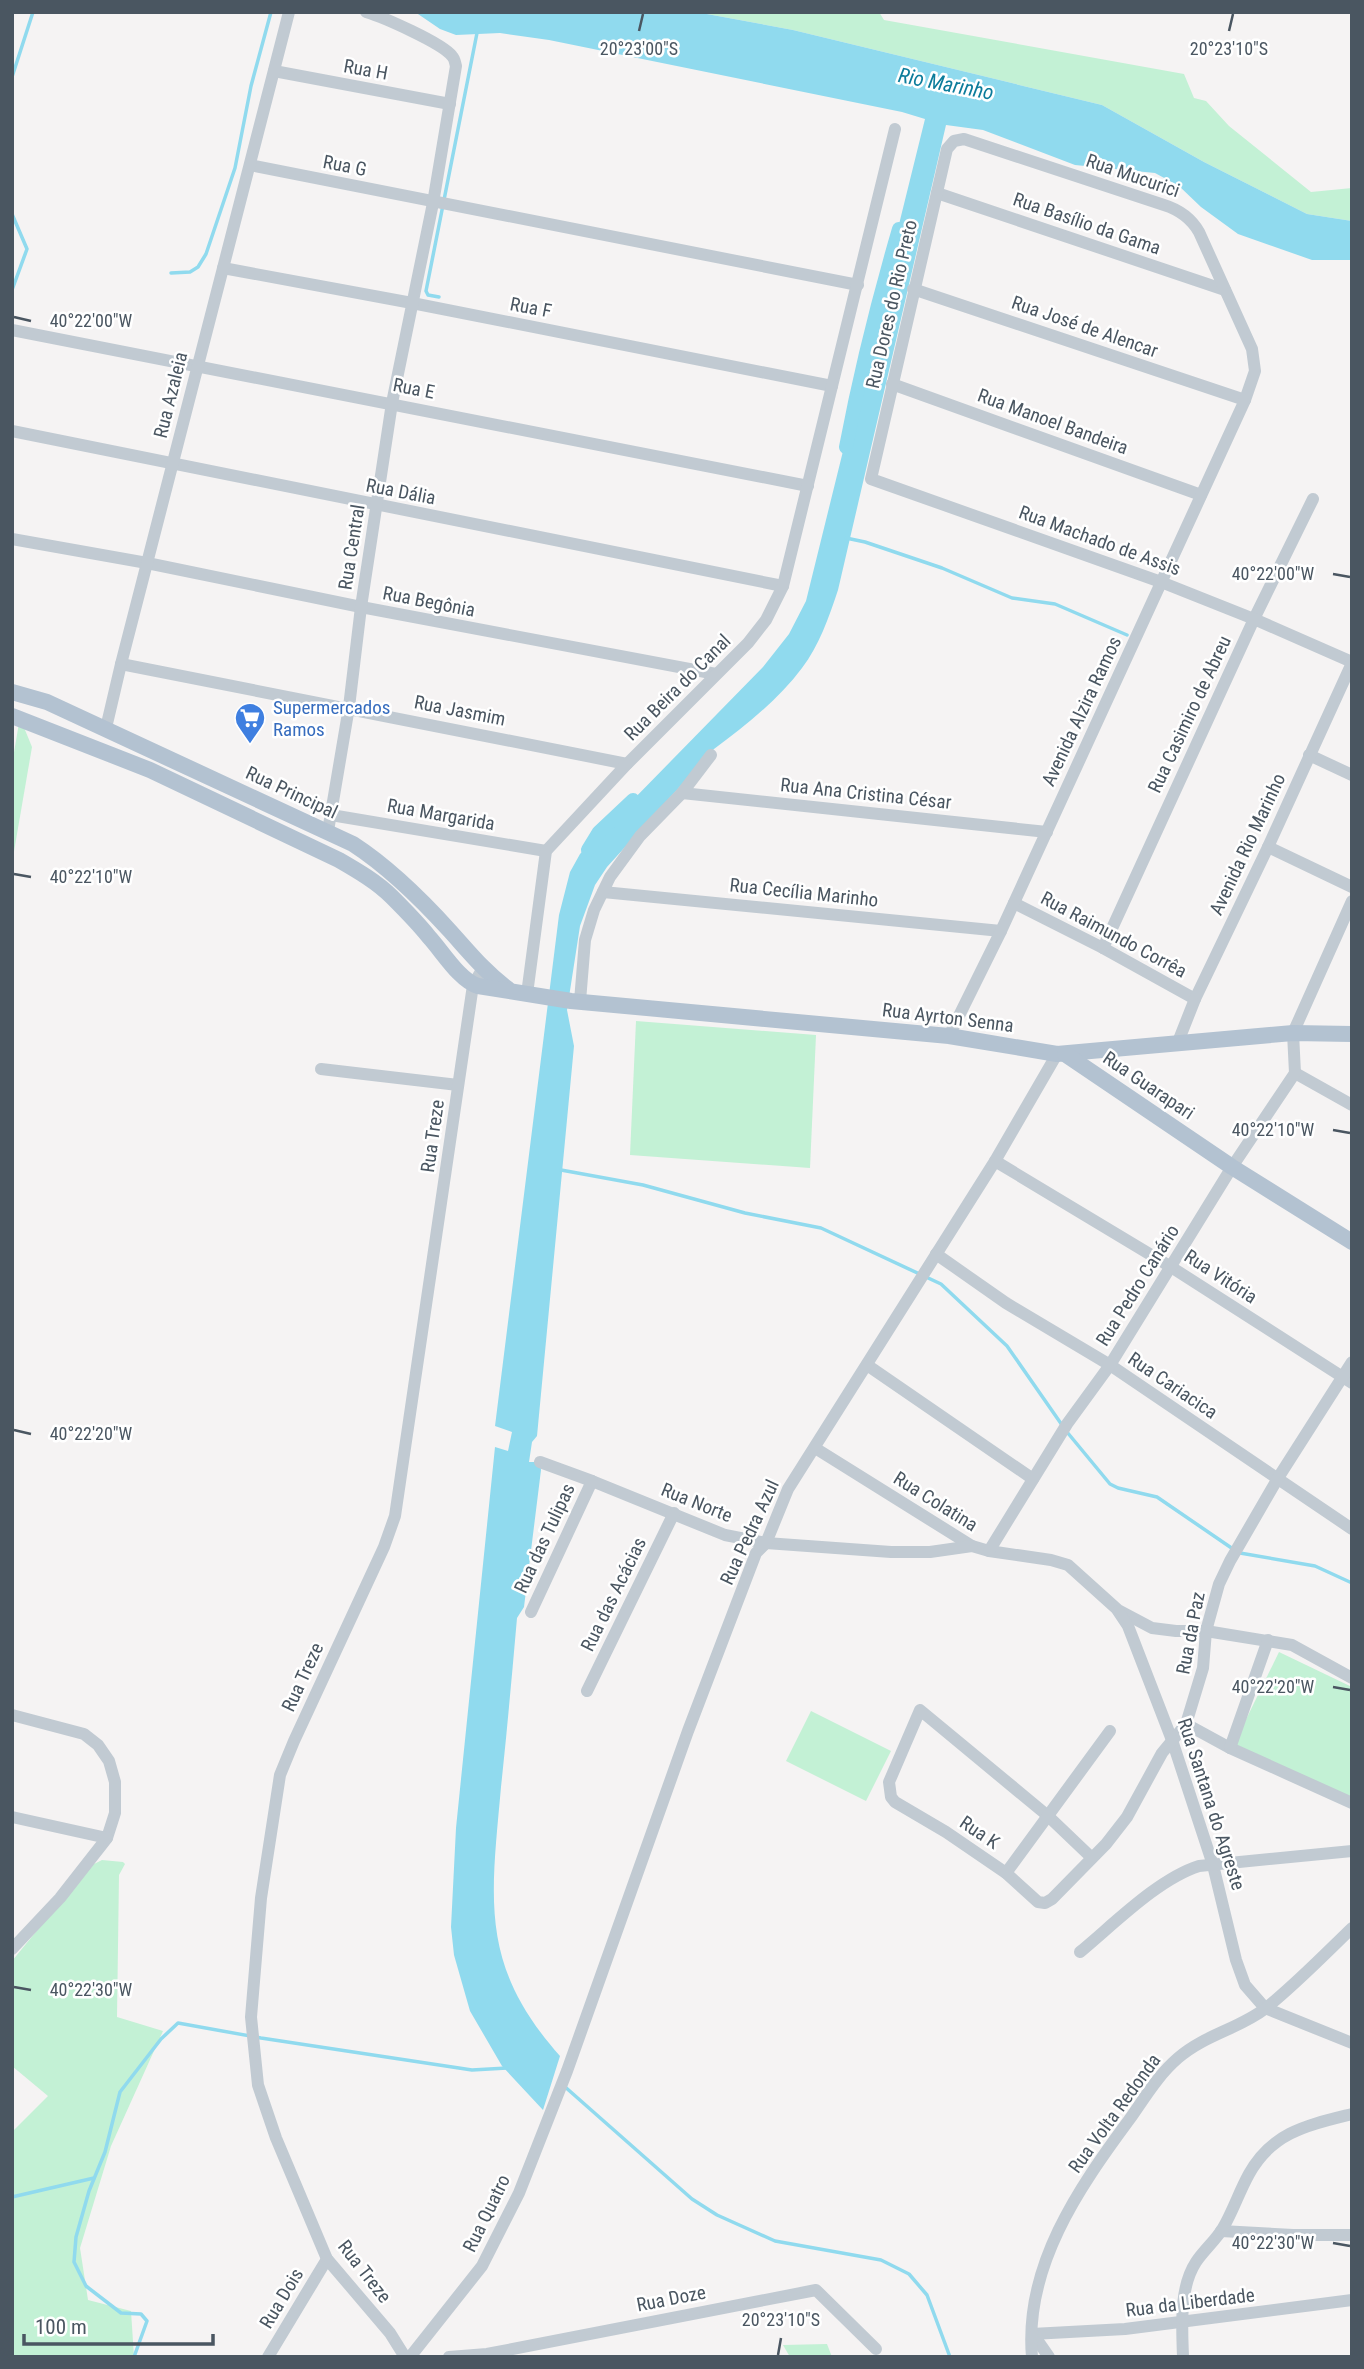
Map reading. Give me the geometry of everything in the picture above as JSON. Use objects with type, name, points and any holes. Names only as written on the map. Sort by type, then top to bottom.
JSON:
[{"type":"main road","name":"Rua Principal","points":[[12,692],[47,702],[354,844],[383,864],[483,968],[527,994]]},
{"type":"main road","points":[[12,716],[150,770],[308,845],[368,877],[391,896],[473,985],[527,994]]},
{"type":"main road","name":"Rua Ayrton Senna","points":[[527,994],[576,1001],[949,1036],[1061,1054],[1293,1033],[1352,1034]]},
{"type":"main road","name":"Rua Guarapari","points":[[1061,1054],[1232,1167],[1352,1242]]},
{"type":"street","name":"Rua Azaleia","points":[[106,729],[289,12]]},
{"type":"street","name":"Rua Central","points":[[328,831],[349,707],[361,607],[392,403],[433,202],[456,66],[452,55],[400,25],[366,12]]},
{"type":"street","name":"Rua H","points":[[274,71],[450,104]]},
{"type":"street","name":"Rua Beira do Canal","points":[[546,851],[627,764],[748,643],[766,620],[783,586],[895,129]]},
{"type":"street","name":"Rua Mucurici","points":[[954,141],[964,139],[1181,212],[1195,224],[1254,356],[1255,371],[1244,400]]},
{"type":"street","name":"Rua Dores do Rio Preto","points":[[871,479],[947,149],[954,141]]},
{"type":"street","name":"Rua G","points":[[250,165],[858,285]]},
{"type":"street","name":"Rua Basílio da Gama","points":[[937,193],[1225,290]]},
{"type":"street","name":"Rua F","points":[[223,268],[832,386]]},
{"type":"street","name":"Rua José de Alencar","points":[[913,289],[1244,400]]},
{"type":"street","name":"Rua E","points":[[12,330],[808,486]]},
{"type":"street","name":"Rua Manoel Bandeira","points":[[892,384],[1201,495]]},
{"type":"street","name":"Avenida Alzira Ramos","points":[[949,1036],[1001,932],[1244,400]]},
{"type":"street","name":"Rua Dália","points":[[12,431],[783,586]]},
{"type":"street","name":"Rua Machado de Assis","points":[[871,479],[1161,582],[1352,662]]},
{"type":"street","name":"Rua Casimiro de Abreu","points":[[1103,947],[1254,619],[1313,499]]},
{"type":"street","name":"Rua Begônia","points":[[12,539],[716,674]]},
{"type":"street","name":"Avenida Rio Marinho","points":[[1178,1042],[1195,999],[1352,662]]},
{"type":"street","name":"Rua Jasmim","points":[[121,664],[627,764]]},
{"type":"street","points":[[576,1001],[585,940],[603,892],[620,862],[640,836],[681,793],[711,755]]},
{"type":"street","points":[[1309,755],[1352,775]]},
{"type":"street","name":"Rua Ana Cristina César","points":[[681,793],[1047,832]]},
{"type":"street","name":"Rua Margarida","points":[[331,815],[546,851]]},
{"type":"street","points":[[1268,847],[1352,887]]},
{"type":"street","points":[[527,994],[546,851]]},
{"type":"street","name":"Rua Cecília Marinho","points":[[603,892],[1001,932]]},
{"type":"street","points":[[1352,901],[1293,1033],[1295,1073],[1352,1104]]},
{"type":"street","name":"Rua Raimundo Corrêa","points":[[1014,903],[1103,947],[1195,999]]},
{"type":"street","points":[[473,985],[483,968]]},
{"type":"street","name":"Rua Treze","points":[[408,2357],[327,2259],[276,2138],[258,2085],[251,2017],[261,1898],[281,1776],[294,1741],[384,1546],[395,1516],[473,985]]},
{"type":"street","name":"Rua Pedra Azul","points":[[567,2071],[688,1731],[756,1553],[766,1543],[788,1489],[1061,1054]]},
{"type":"street","points":[[321,1069],[458,1085]]},
{"type":"street","name":"Rua Pedro Canário","points":[[989,1551],[1067,1424],[1110,1366],[1232,1167],[1295,1073]]},
{"type":"street","name":"Rua Vitória","points":[[995,1161],[1171,1267],[1347,1380]]},
{"type":"street","name":"Rua Cariacica","points":[[936,1254],[1006,1303],[1110,1366],[1352,1529]]},
{"type":"street","name":"Rua da Paz","points":[[1052,1899],[1127,1817],[1172,1740],[1186,1724],[1203,1668],[1206,1632],[1213,1603],[1230,1561],[1278,1478],[1347,1380],[1352,1362]]},
{"type":"street","points":[[867,1365],[1032,1479]]},
{"type":"street","name":"Rua Colatina","points":[[815,1448],[972,1546],[1051,1560],[1068,1566],[1118,1610],[1152,1628],[1206,1632],[1292,1645],[1352,1678]]},
{"type":"street","name":"Rua Norte","points":[[540,1462],[725,1535],[766,1543],[891,1552],[930,1552],[972,1546]]},
{"type":"street","name":"Rua das Tulipas","points":[[531,1612],[592,1481]]},
{"type":"street","name":"Rua das Acácias","points":[[587,1691],[674,1513]]},
{"type":"street","name":"Rua Santana do Agreste","points":[[1118,1610],[1128,1626],[1172,1740],[1213,1865],[1240,1973],[1255,1998],[1265,2008]]},
{"type":"street","points":[[1230,1748],[1268,1640]]},
{"type":"street","name":"Rua K","points":[[1048,1816],[920,1710],[889,1782],[895,1802],[946,1832],[1006,1873],[1038,1902],[1045,1903],[1052,1899]]},
{"type":"street","points":[[12,1715],[84,1734],[109,1761],[116,1782],[115,1814],[107,1838],[60,1898],[12,1949]]},
{"type":"street","points":[[1186,1724],[1230,1748],[1352,1803]]},
{"type":"street","points":[[1006,1873],[1110,1731]]},
{"type":"street","points":[[1048,1816],[1092,1858]]},
{"type":"street","points":[[12,1817],[107,1838]]},
{"type":"street","points":[[1080,1952],[1177,1874],[1199,1866],[1352,1851]]},
{"type":"street","name":"Rua Volta Redonda","points":[[1032,2357],[1036,2293],[1054,2239],[1101,2157],[1158,2079],[1175,2061],[1205,2038],[1245,2021],[1265,2008],[1352,1928]]},
{"type":"street","points":[[1265,2008],[1352,2043]]},
{"type":"street","name":"Rua Quatro","points":[[408,2357],[482,2266],[519,2193],[567,2071]]},
{"type":"street","points":[[1183,2357],[1185,2297],[1192,2270],[1221,2231],[1254,2165],[1270,2146],[1305,2127],[1352,2114]]},
{"type":"street","points":[[1221,2231],[1352,2235]]},
{"type":"street","name":"Rua Dois","points":[[268,2357],[327,2259]]},
{"type":"street","name":"Rua Doze","points":[[449,2357],[487,2354],[816,2290],[876,2349]]},
{"type":"street","name":"Rua da Liberdade","points":[[1032,2334],[1125,2329],[1352,2300]]},
{"type":"street","points":[[1032,2334],[1049,2357]]},
{"type":"green space","points":[[696,12],[879,12],[884,20],[1184,74],[1194,98],[1206,101],[1229,126],[1311,192],[1352,188],[1352,221],[1307,214],[1204,162],[1102,105],[793,30]]},
{"type":"green space","points":[[19,723],[23,725],[32,747],[12,863],[12,764]]},
{"type":"green space","points":[[636,1021],[816,1035],[810,1168],[630,1155]]},
{"type":"green space","points":[[1279,1652],[1352,1687],[1352,1801],[1233,1746]]},
{"type":"green space","points":[[811,1711],[891,1751],[866,1801],[786,1761]]},
{"type":"green space","points":[[102,1860],[125,1864],[119,1875],[117,2017],[163,2031],[111,2146],[80,2248],[88,2300],[131,2311],[134,2357],[12,2357],[12,2132],[48,2096],[12,2066],[12,1961],[90,1866]]},
{"type":"green space","points":[[827,2344],[832,2357],[790,2357],[783,2345]]},
{"type":"water","name":"Rio Marinho","points":[[415,12],[696,12],[793,30],[1102,105],[1204,162],[1307,214],[1352,221],[1352,260],[1312,260],[1238,234],[1201,207],[1179,186],[1155,173],[1075,165],[983,130],[946,125],[838,590],[818,641],[802,668],[772,702],[714,749],[607,867],[595,885],[580,926],[567,1010],[574,1046],[537,1436],[532,1442],[529,1462],[540,1462],[541,1470],[524,1607],[517,1618],[495,1864],[496,1930],[503,1961],[515,1991],[534,2023],[560,2056],[543,2110],[502,2066],[470,2011],[454,1955],[451,1927],[456,1828],[495,1447],[508,1451],[512,1432],[495,1426],[559,915],[570,872],[580,854],[763,667],[789,634],[806,601],[925,119],[902,112],[549,40],[500,33],[456,35],[440,29]]},
{"type":"waterway","points":[[12,77],[33,12]]},
{"type":"waterway","points":[[171,273],[190,272],[198,267],[206,254],[235,168],[251,86],[271,12]]},
{"type":"waterway","points":[[439,297],[428,295],[426,291],[477,33]]},
{"type":"waterway","points":[[12,214],[27,249],[12,290]]},
{"type":"waterway","points":[[846,447],[870,337],[899,229]]},
{"type":"waterway","points":[[846,538],[942,568],[1012,598],[1055,604],[1127,635]]},
{"type":"waterway","points":[[588,850],[599,832],[633,800]]},
{"type":"waterway","points":[[561,1170],[643,1185],[745,1213],[821,1228],[941,1284],[1007,1346],[1062,1425]]},
{"type":"waterway","points":[[1067,1432],[1110,1484],[1157,1497],[1233,1549]]},
{"type":"waterway","points":[[1240,1553],[1315,1566],[1352,1583]]},
{"type":"waterway","points":[[134,2357],[147,2321],[141,2314],[121,2313],[86,2286],[74,2262],[76,2237],[89,2191],[105,2152],[120,2092],[161,2039],[178,2023],[472,2070],[507,2068]]},
{"type":"waterway","points":[[564,2086],[692,2199],[717,2215],[775,2241],[881,2260],[909,2274],[927,2295],[950,2357]]},
{"type":"waterway","points":[[12,2197],[94,2178]]},
{"type":"place","name":"Supermercados Ramos","points":[[250,745]]}]
